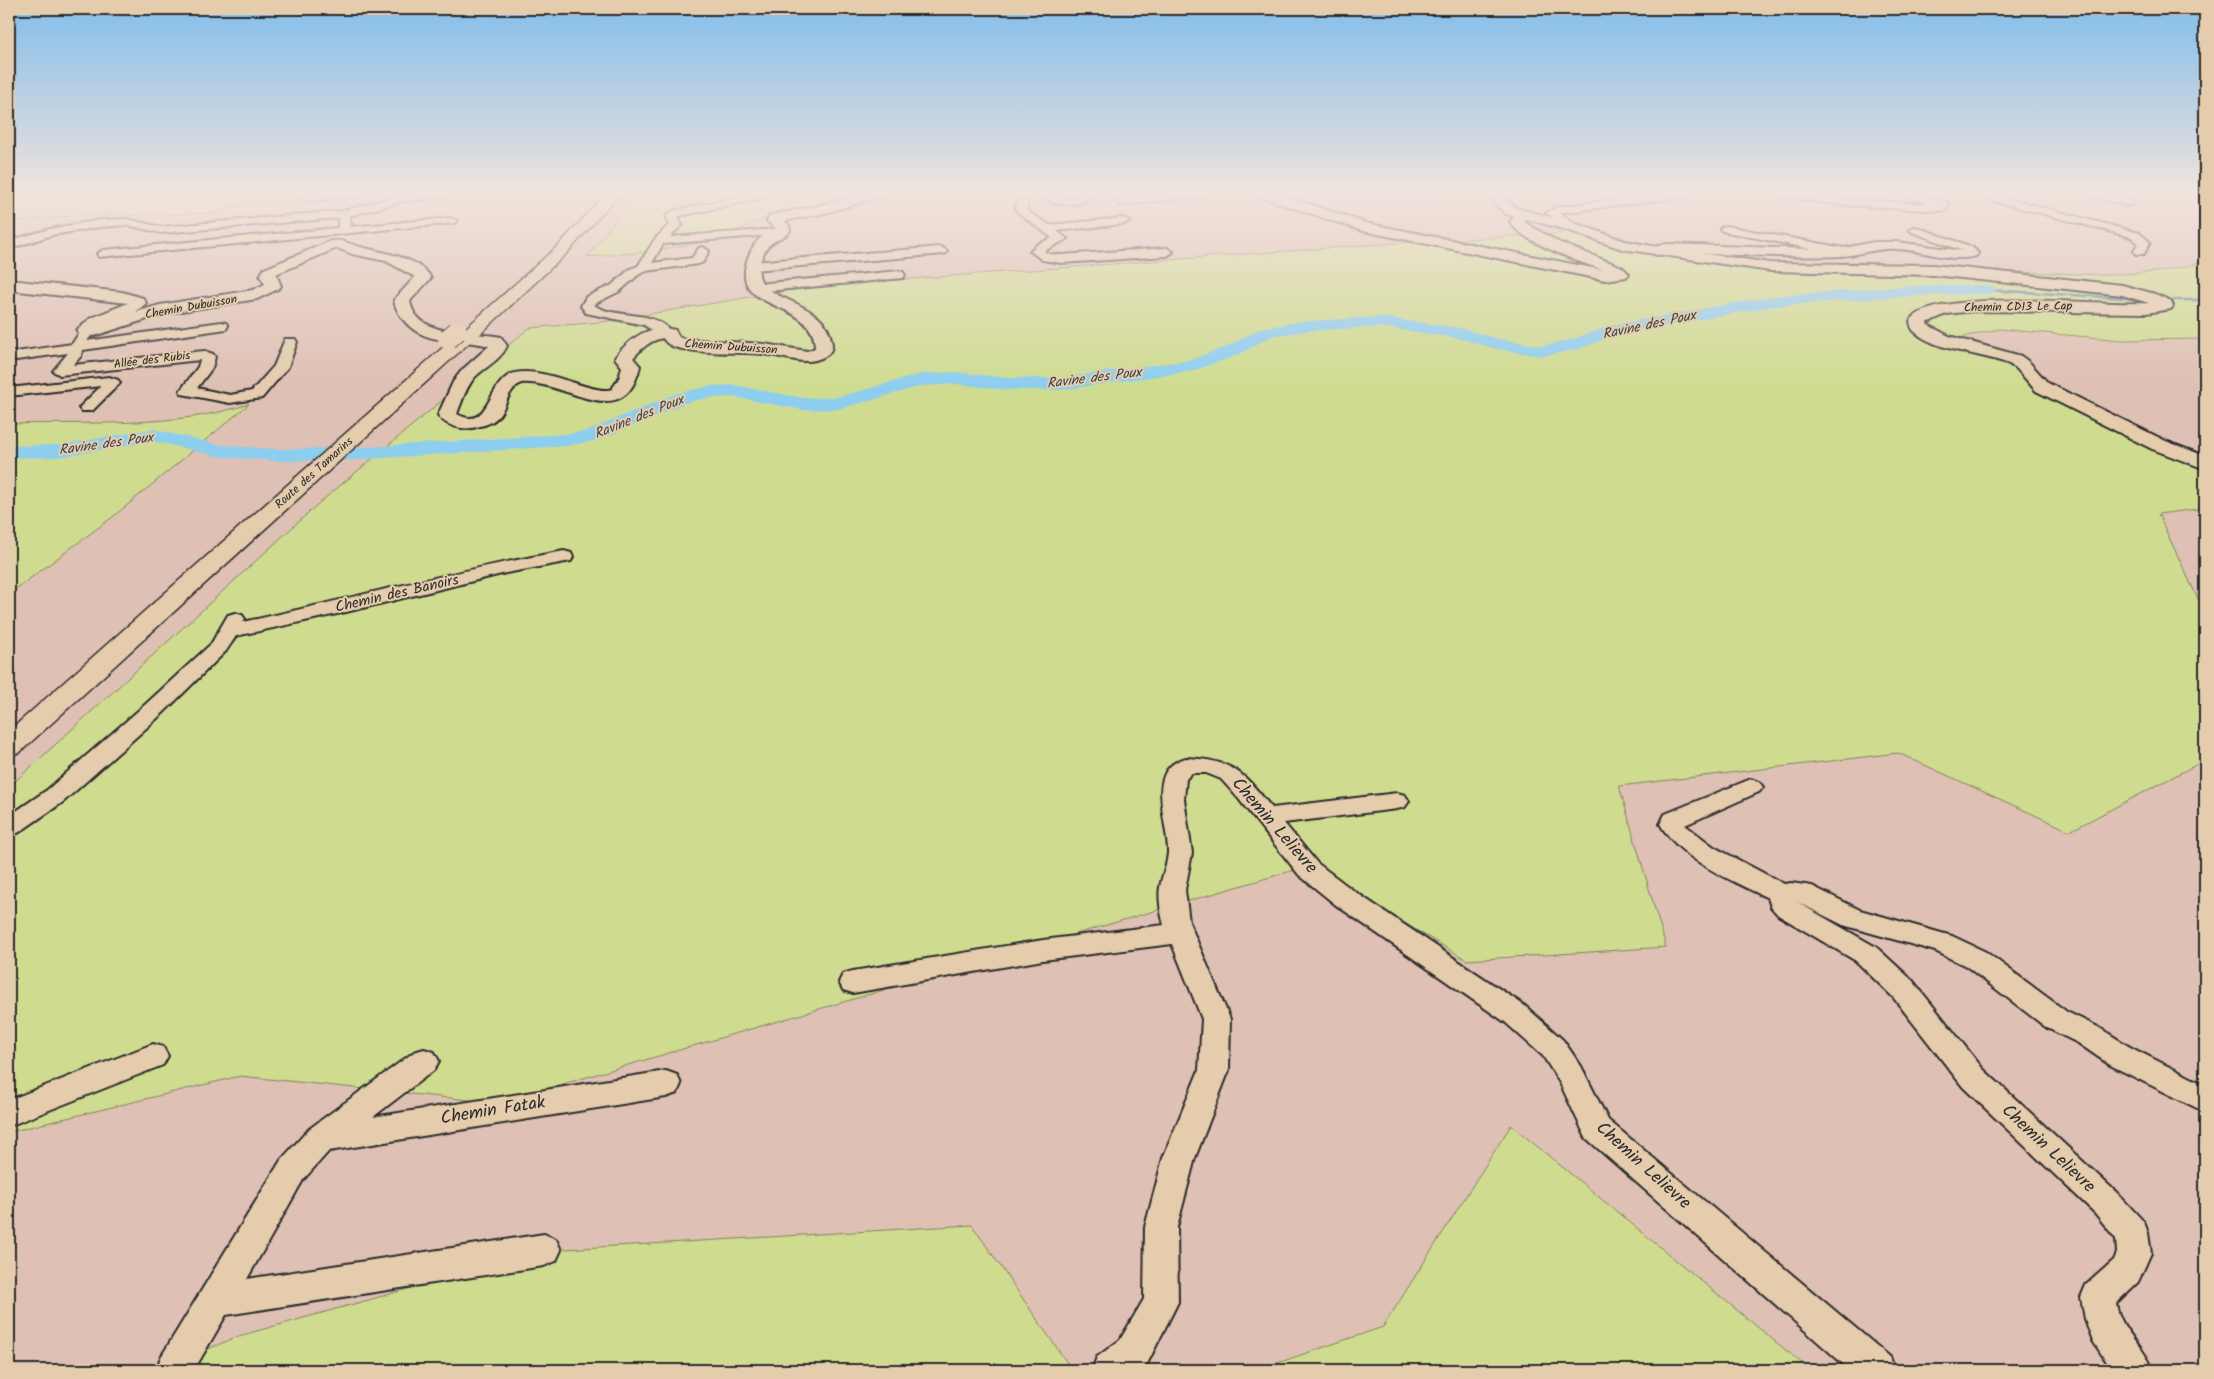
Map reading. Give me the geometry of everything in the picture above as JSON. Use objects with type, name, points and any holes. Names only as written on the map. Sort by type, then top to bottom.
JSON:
[{"type":"highway","name":"Route des Tamarins","points":[[460,336],[540,257]]},
{"type":"highway","name":"Route des Tamarins","points":[[9,722],[268,504],[553,257]]},
{"type":"highway","name":"Route des Tamarins","points":[[9,746],[268,504]]},
{"type":"main road","name":"Chemin Dubuisson","points":[[84,329],[102,329],[160,310],[257,294],[273,286],[268,276],[269,272],[296,257]]},
{"type":"main road","name":"Chemin Dubuisson","points":[[387,257],[421,274],[423,278],[402,300],[402,306],[418,327],[495,341],[498,346],[496,351],[468,374],[459,386],[448,415],[453,420],[462,423],[476,422],[488,418],[494,413],[508,383],[515,378],[534,377],[574,388],[595,397],[613,396],[622,390],[629,378],[631,366],[624,358],[628,351],[655,333],[664,332],[669,334],[672,340],[681,344],[735,346],[808,356],[823,351],[824,344],[817,324],[799,309],[768,298],[757,288]]},
{"type":"main road","points":[[756,257],[751,277],[757,288]]},
{"type":"main road","points":[[1516,257],[1605,275],[1621,274],[1617,270],[1579,257]]},
{"type":"main road","name":"Chemin CD13 Le Cap","points":[[1699,257],[1770,268],[1933,270],[2122,290],[2155,299],[2165,304],[2165,306],[2146,308],[1971,307],[1934,313],[1924,316],[1918,321],[1920,328],[1944,341],[2014,360],[2026,367],[2042,387],[2159,445],[2205,463]]},
{"type":"main road","name":"Chemin Dubuisson","points":[[9,285],[122,297],[137,301],[138,303],[134,307],[127,311],[84,329]]},
{"type":"street","points":[[643,268],[649,257]]},
{"type":"street","points":[[664,332],[648,322],[598,312],[591,310],[587,306],[591,300],[616,288],[634,272],[643,268],[695,261],[700,257]]},
{"type":"street","points":[[753,266],[861,257]]},
{"type":"street","points":[[1049,257],[1061,259],[1071,257]]},
{"type":"street","points":[[757,288],[899,275]]},
{"type":"street","points":[[9,357],[221,326]]},
{"type":"street","points":[[42,387],[74,356],[84,329]]},
{"type":"street","points":[[18,342],[47,338]]},
{"type":"street","name":"Allée des Rubis","points":[[60,371],[204,355],[208,357],[205,368],[187,391],[230,399],[257,395],[281,367],[290,342]]},
{"type":"street","points":[[9,392],[42,387],[113,383],[87,408]]},
{"type":"street","name":"Chemin des Banoirs","points":[[9,827],[55,796],[204,662],[218,647],[232,624],[346,606],[506,568],[564,557]]},
{"type":"street","name":"Chemin Lelievre","points":[[1110,1370],[1133,1353],[1161,1302],[1160,1226],[1178,1158],[1214,1070],[1216,1019],[1176,922],[1172,890],[1180,853],[1172,799],[1175,777],[1186,765],[1209,766],[1229,774],[1308,870],[1345,898],[1521,1020],[1553,1048],[1571,1075],[1597,1128],[1878,1370]]},
{"type":"street","points":[[1752,787],[1674,820],[1672,824],[1680,834],[1715,859],[1740,874],[1782,894],[1791,892],[1803,893],[1852,918],[1943,943],[1976,959],[2057,1020],[2088,1035],[2120,1056],[2205,1099]]},
{"type":"street","points":[[1266,817],[1397,801]]},
{"type":"street","name":"Chemin Lelievre","points":[[1782,894],[1780,900],[1787,908],[1866,954],[1903,989],[1973,1078],[2106,1204],[2132,1233],[2134,1253],[2126,1271],[2098,1297],[2100,1316],[2110,1338],[2135,1370]]},
{"type":"street","points":[[853,982],[1043,950],[1180,933]]},
{"type":"street","points":[[9,1113],[153,1056]]},
{"type":"street","points":[[174,1370],[292,1170],[320,1138],[424,1061]]},
{"type":"street","name":"Chemin Fatak","points":[[320,1138],[666,1084]]},
{"type":"street","points":[[214,1300],[544,1250]]},
{"type":"green space","points":[[1202,257],[1716,257],[1762,264],[1861,262],[1991,271],[2103,275],[2158,272],[2205,262],[2205,339],[2122,340],[1999,329],[1959,338],[2205,469],[2205,508],[2158,514],[2205,610],[2205,760],[2070,831],[1898,753],[1619,786],[1666,947],[1467,960],[1308,866],[498,1103],[240,1076],[9,1132],[9,787],[318,504],[529,328],[602,322],[816,286]]},
{"type":"green space","points":[[249,404],[114,516],[9,594],[9,424],[161,420],[221,412]]},
{"type":"green space","points":[[1511,1125],[1810,1370],[1257,1370],[1383,1327]]},
{"type":"green space","points":[[972,1225],[1072,1370],[158,1370],[239,1336],[548,1250]]},
{"type":"waterway","name":"Ravine des Poux","points":[[1988,290],[2140,299]]},
{"type":"waterway","name":"Ravine des Poux","points":[[9,452],[60,451],[152,435],[221,451],[278,455],[353,454],[566,440],[592,436],[682,398],[709,392],[734,391],[803,404],[839,403],[921,380],[955,378],[1008,384],[1060,384],[1192,365],[1232,351],[1267,332],[1305,326],[1380,322],[1459,333],[1497,344],[1542,351],[1574,345],[1612,330],[1775,301],[1908,291],[1988,290]]},
{"type":"waterway","name":"Ravine des Poux","points":[[2167,300],[2205,300]]}]
